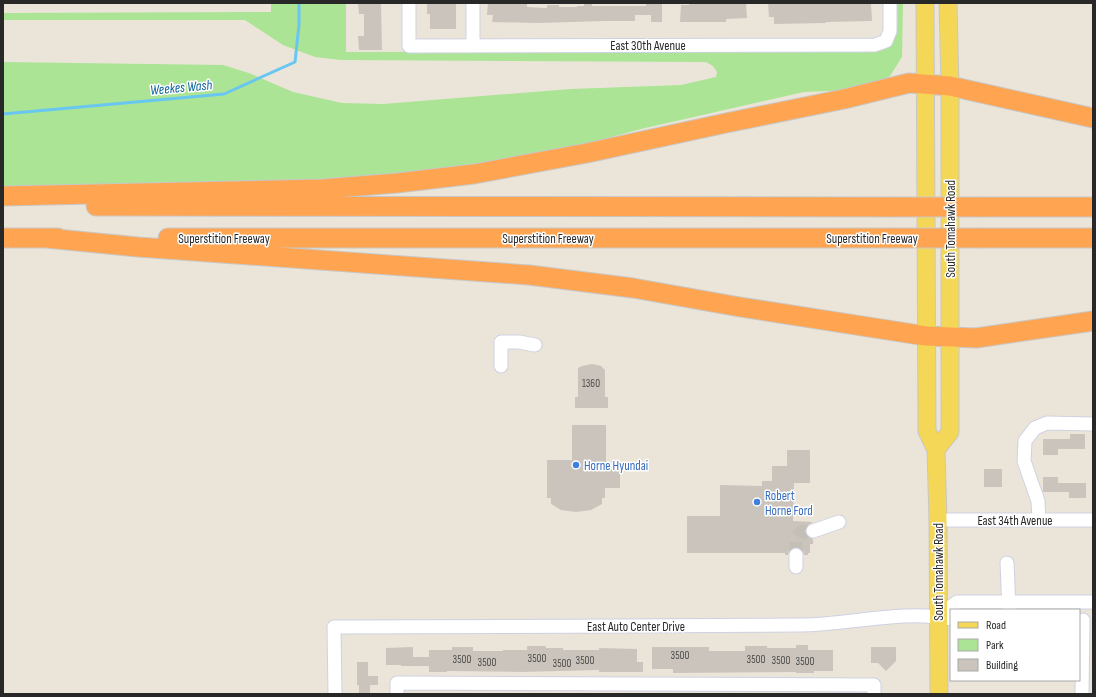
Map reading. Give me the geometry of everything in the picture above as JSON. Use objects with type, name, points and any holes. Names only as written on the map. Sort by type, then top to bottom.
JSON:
[{"type":"highway","points":[[3,196],[322,189],[474,174],[536,163],[844,99],[909,83],[950,86],[1093,118]]},
{"type":"highway","points":[[3,206],[1093,207]]},
{"type":"highway","name":"Superstition Freeway","points":[[3,238],[1093,238]]},
{"type":"highway","points":[[46,238],[138,247],[529,275],[632,288],[740,307],[926,336],[976,338],[1093,321]]},
{"type":"main road","name":"South Tomahawk Road","points":[[926,3],[927,431],[936,450],[938,520],[944,618],[939,694]]},
{"type":"main road","name":"South Tomahawk Road","points":[[936,450],[950,432],[950,86],[948,3]]},
{"type":"street","name":"East 30th Avenue","points":[[408,3],[409,46],[876,45],[886,41],[890,31],[890,3]]},
{"type":"street","points":[[473,3],[473,45]]},
{"type":"street","points":[[501,366],[501,342],[519,342],[535,345]]},
{"type":"street","points":[[1039,520],[1038,501],[1024,461],[1025,441],[1035,428],[1047,423],[1093,424]]},
{"type":"street","name":"East 34th Avenue","points":[[938,520],[1093,520]]},
{"type":"street","points":[[813,531],[839,522]]},
{"type":"street","points":[[1007,563],[1009,606]]},
{"type":"street","points":[[951,609],[957,602],[1009,606],[1093,602]]},
{"type":"street","name":"East Auto Center Drive","points":[[335,694],[334,627],[817,625],[893,617],[944,618]]},
{"type":"street","points":[[1082,694],[1085,620]]},
{"type":"street","points":[[397,689],[763,690],[874,685],[874,694]]},
{"type":"green space","points":[[271,3],[346,3],[346,52],[877,51],[891,44],[896,32],[897,3],[903,3],[902,57],[890,76],[880,82],[850,90],[804,92],[641,129],[584,146],[512,160],[375,178],[3,189],[3,62],[223,65],[249,73],[293,92],[342,103],[383,104],[571,89],[681,85],[716,77],[717,72],[713,66],[706,62],[341,60],[315,57],[283,45],[245,20],[3,20],[3,13],[271,12]]},
{"type":"building","points":[[358,3],[381,3],[382,50],[359,50],[358,36],[364,36],[364,14],[359,14]]},
{"type":"building","points":[[427,3],[456,3],[456,29],[430,29],[430,14],[427,14]]},
{"type":"building","points":[[488,3],[527,3],[527,7],[547,8],[547,5],[577,7],[584,6],[584,3],[592,3],[592,6],[646,6],[646,3],[662,3],[662,22],[651,22],[651,15],[635,15],[635,21],[539,23],[492,22],[493,15],[487,15]]},
{"type":"building","points":[[689,3],[746,3],[747,18],[726,19],[726,22],[680,22],[681,5],[689,5]]},
{"type":"building","points":[[768,3],[871,3],[872,21],[774,24],[774,17],[769,17]]},
{"type":"building","points":[[592,364],[601,366],[605,370],[605,397],[608,397],[608,408],[575,408],[575,397],[578,397],[578,368]]},
{"type":"building","name":"Horne Hyundai","points":[[572,425],[606,425],[606,469],[620,469],[620,488],[605,488],[605,498],[602,498],[602,504],[591,510],[576,512],[561,510],[551,504],[551,498],[547,498],[547,460],[572,460]]},
{"type":"building","points":[[1070,434],[1085,434],[1085,449],[1058,449],[1058,455],[1043,455],[1043,439],[1070,439]]},
{"type":"building","name":"Robert Horne Ford","points":[[787,450],[810,450],[810,483],[794,483],[793,521],[813,522],[807,526],[805,530],[808,537],[813,539],[813,544],[810,544],[810,553],[808,553],[808,555],[804,555],[800,548],[796,547],[789,551],[788,555],[785,555],[785,553],[687,553],[687,516],[720,516],[720,485],[762,486],[762,481],[772,481],[772,466],[787,466]]},
{"type":"building","points":[[984,469],[1002,469],[1002,487],[984,487]]},
{"type":"building","points":[[1043,477],[1058,477],[1058,483],[1086,483],[1086,498],[1069,498],[1069,492],[1043,492]]},
{"type":"building","points":[[796,645],[808,645],[808,650],[833,650],[833,671],[814,671],[814,673],[673,673],[673,669],[652,669],[652,647],[709,647],[709,651],[745,651],[745,646],[796,648]]},
{"type":"building","points":[[527,646],[546,646],[546,648],[563,648],[563,650],[599,650],[599,648],[637,649],[637,662],[643,662],[643,672],[599,672],[599,670],[429,672],[429,666],[386,665],[386,648],[413,647],[413,657],[429,657],[429,650],[452,650],[452,647],[473,647],[473,651],[503,651],[527,650]]},
{"type":"building","points":[[871,647],[896,647],[896,661],[886,671],[878,663],[871,663]]},
{"type":"building","points":[[357,662],[368,662],[368,676],[378,676],[378,685],[370,685],[370,694],[359,694],[359,685],[357,685]]},
{"type":"waterway","name":"Weekes Wash","points":[[3,114],[224,94],[295,62],[299,25],[299,3]]},
{"type":"tunnel","points":[[796,555],[796,540],[801,532],[813,531]]},
{"type":"place","name":"Horne Hyundai","points":[[576,465]]},
{"type":"place","name":"Robert Horne Ford","points":[[757,502]]}]
